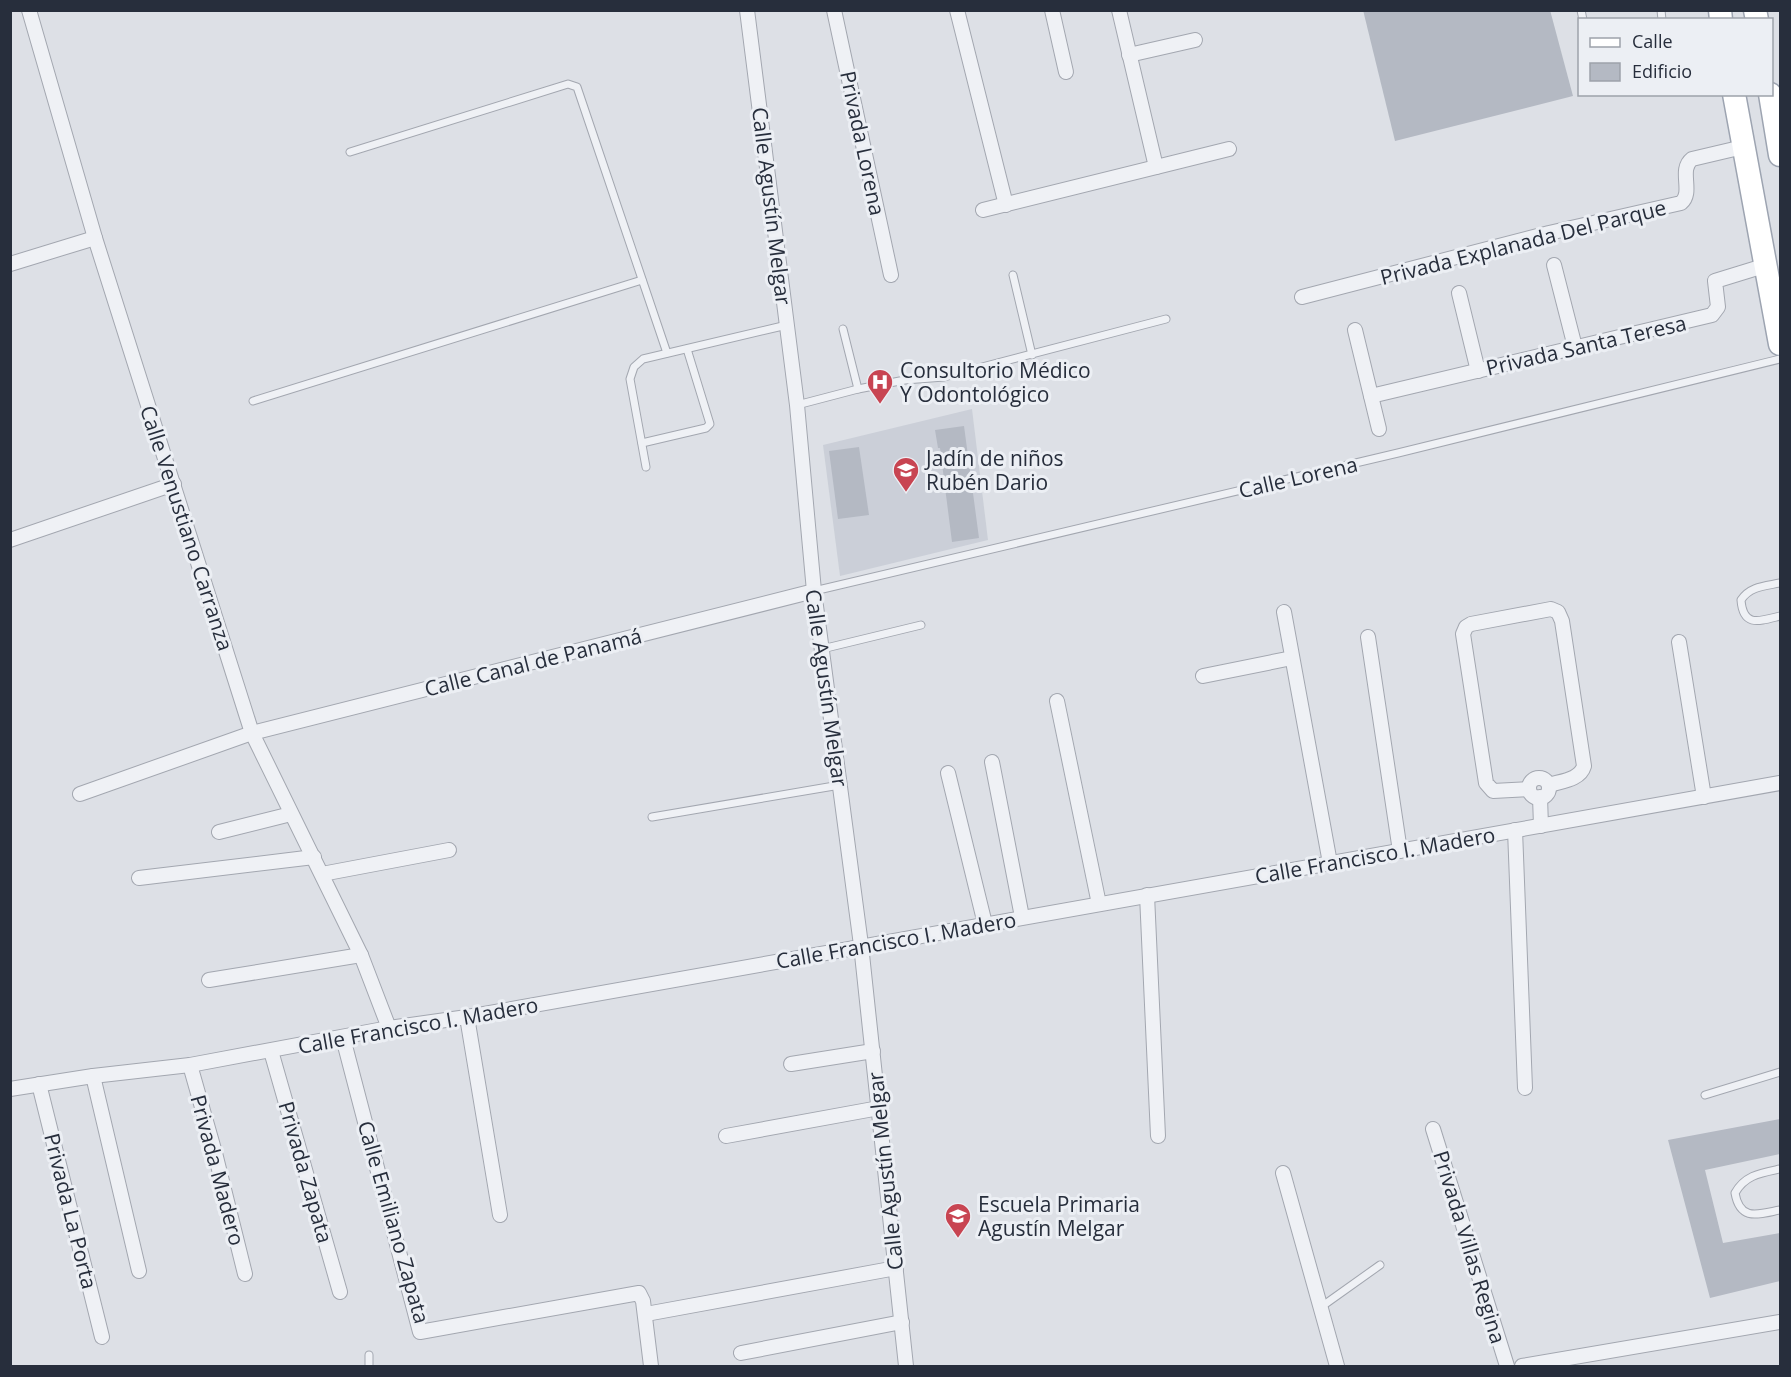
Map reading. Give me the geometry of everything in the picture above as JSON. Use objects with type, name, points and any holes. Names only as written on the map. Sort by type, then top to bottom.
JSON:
[{"type":"main road","points":[[1734,96],[1780,344]]},
{"type":"main road","points":[[1770,96],[1780,155]]},
{"type":"street","name":"Calle Venustiano Carranza","points":[[29,10],[95,238],[252,734],[361,955],[389,1028]]},
{"type":"street","name":"Calle Agustín Melgar","points":[[747,10],[797,405],[814,591],[861,945],[906,1366]]},
{"type":"street","name":"Privada Lorena","points":[[834,10],[891,275]]},
{"type":"street","points":[[957,10],[1006,205]]},
{"type":"street","points":[[1052,10],[1066,72]]},
{"type":"street","points":[[1119,10],[1155,167]]},
{"type":"street","points":[[1130,56],[1195,40]]},
{"type":"street","name":"Privada Explanada Del Parque","points":[[1302,297],[1549,233],[1681,203],[1686,195],[1688,162],[1692,159],[1743,147]]},
{"type":"street","points":[[983,210],[1229,149]]},
{"type":"street","points":[[10,264],[95,238]]},
{"type":"street","points":[[1554,265],[1575,347]]},
{"type":"street","name":"Privada Santa Teresa","points":[[1371,396],[1712,315],[1716,313],[1718,307],[1715,281],[1767,265]]},
{"type":"street","points":[[1459,293],[1478,371]]},
{"type":"street","points":[[1355,330],[1379,429]]},
{"type":"street","points":[[10,540],[174,484]]},
{"type":"street","name":"Calle Canal de Panamá","points":[[80,794],[252,734],[814,591]]},
{"type":"street","points":[[1534,793],[1497,791],[1488,788],[1484,777],[1463,634],[1466,627],[1474,624],[1551,609],[1558,612],[1561,617],[1584,766],[1582,772],[1577,776],[1549,785],[1546,780],[1537,779],[1530,784],[1534,793],[1542,826]]},
{"type":"street","points":[[1284,612],[1330,863]]},
{"type":"street","points":[[1368,637],[1400,850]]},
{"type":"street","points":[[1679,642],[1704,797]]},
{"type":"street","points":[[1203,676],[1292,658]]},
{"type":"street","points":[[1057,701],[1099,904]]},
{"type":"street","points":[[992,762],[1022,917]]},
{"type":"street","points":[[948,773],[985,924]]},
{"type":"street","name":"Calle Francisco I. Madero","points":[[10,1089],[93,1076],[190,1065],[271,1051],[389,1028],[467,1017],[1780,783]]},
{"type":"street","points":[[219,832],[291,814]]},
{"type":"street","points":[[1515,830],[1525,1088]]},
{"type":"street","points":[[322,874],[449,850]]},
{"type":"street","points":[[139,878],[314,857]]},
{"type":"street","points":[[1147,895],[1158,1136]]},
{"type":"street","points":[[209,980],[361,955]]},
{"type":"street","points":[[467,1017],[500,1215]]},
{"type":"street","name":"Calle Emiliano Zapata","points":[[343,1038],[420,1332],[637,1293],[641,1295],[646,1314]]},
{"type":"street","name":"Privada Zapata","points":[[271,1051],[340,1292]]},
{"type":"street","points":[[792,1064],[873,1051]]},
{"type":"street","name":"Privada Madero","points":[[190,1065],[216,1152],[245,1274]]},
{"type":"street","points":[[93,1076],[139,1272]]},
{"type":"street","name":"Privada La Porta","points":[[39,1084],[102,1337]]},
{"type":"street","points":[[726,1136],[879,1108]]},
{"type":"street","name":"Privada Villas Regina","points":[[1433,1129],[1507,1366]]},
{"type":"street","points":[[1283,1173],[1337,1366]]},
{"type":"street","points":[[651,1366],[646,1314],[896,1268]]},
{"type":"street","points":[[741,1353],[902,1322]]},
{"type":"street","points":[[1522,1366],[1780,1322]]},
{"type":"lane","points":[[350,152],[573,84],[577,87],[667,353]]},
{"type":"lane","points":[[1013,274],[1032,355]]},
{"type":"lane","points":[[253,401],[642,280]]},
{"type":"lane","points":[[797,405],[858,389],[905,380],[944,377],[1166,319]]},
{"type":"lane","points":[[646,467],[630,379],[634,367],[643,359],[787,326]]},
{"type":"lane","points":[[843,329],[858,389]]},
{"type":"lane","points":[[642,443],[706,428],[710,424],[687,349]]},
{"type":"lane","name":"Calle Lorena","points":[[814,591],[1387,456],[1780,359]]},
{"type":"lane","points":[[1780,583],[1751,589],[1741,600],[1743,613],[1753,621],[1780,616]]},
{"type":"lane","points":[[822,649],[921,625]]},
{"type":"lane","points":[[652,817],[840,785]]},
{"type":"lane","points":[[1705,1095],[1780,1072]]},
{"type":"lane","points":[[1780,1169],[1748,1178],[1735,1193],[1740,1208],[1747,1214],[1780,1210]]},
{"type":"lane","points":[[1321,1307],[1380,1265]]},
{"type":"lane","points":[[369,1355],[369,1366]]},
{"type":"shaded area","name":"Jadín de niños Rubén Dario","points":[[972,409],[988,540],[840,576],[823,445]]},
{"type":"building","points":[[1363,10],[1550,10],[1573,96],[1395,141]]},
{"type":"building","points":[[964,426],[979,538],[952,542],[940,448],[938,448],[935,430]]},
{"type":"building","points":[[859,447],[869,515],[838,519],[829,451]]},
{"type":"building","points":[[1780,1119],[1780,1154],[1705,1170],[1723,1243],[1780,1233],[1780,1281],[1710,1298],[1668,1140]]},
{"type":"place","name":"Consultorio Médico Y Odontológico","points":[[880,405]]},
{"type":"place","name":"Jadín de niños Rubén Dario","points":[[906,493]]},
{"type":"place","name":"Escuela Primaria Agustín Melgar","points":[[958,1239]]}]
